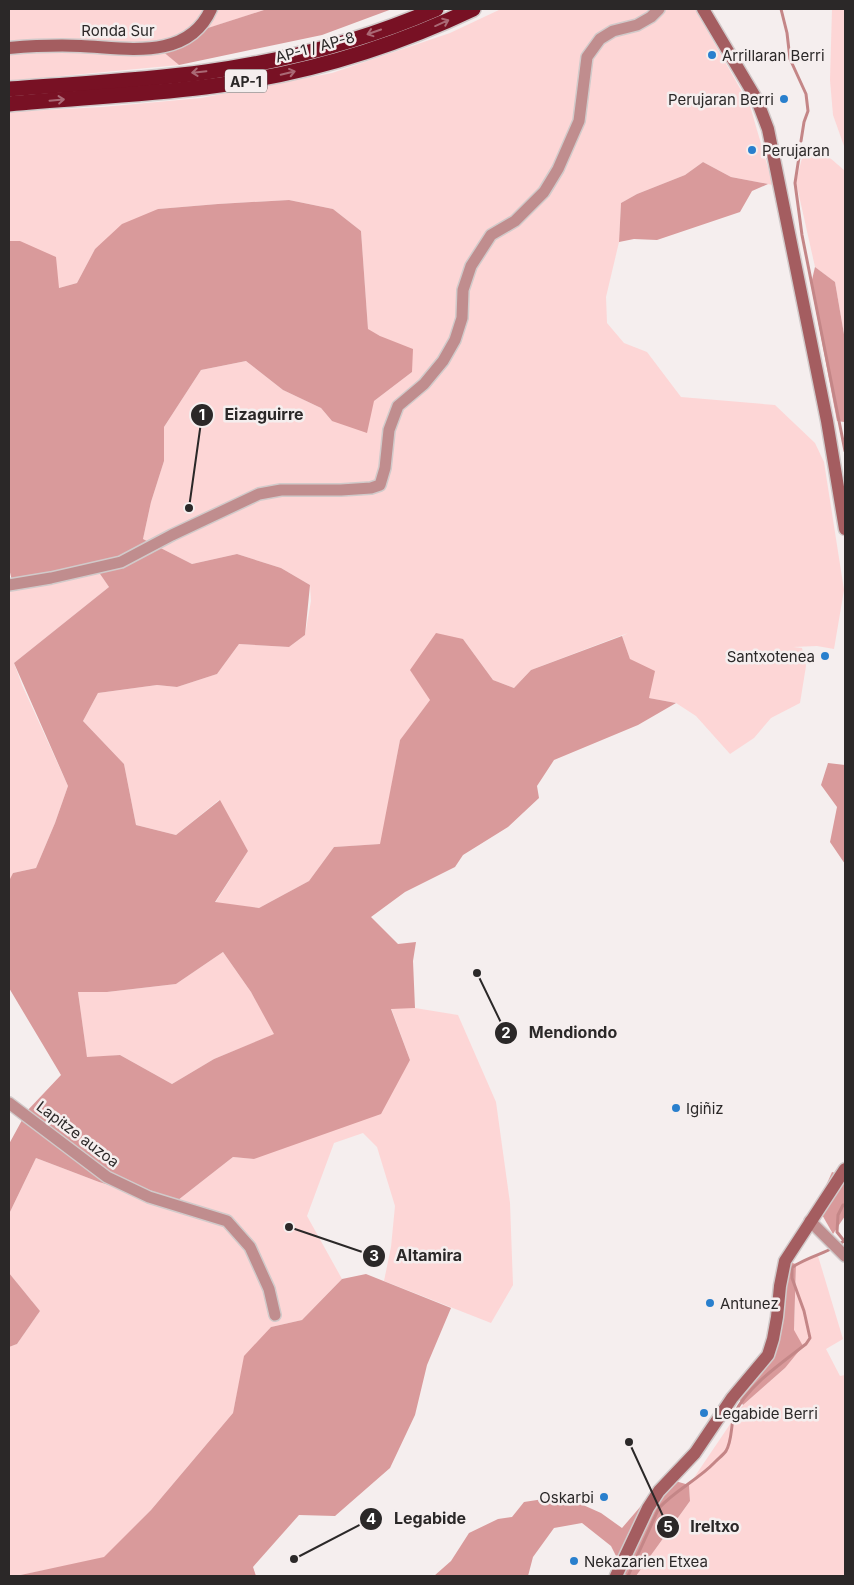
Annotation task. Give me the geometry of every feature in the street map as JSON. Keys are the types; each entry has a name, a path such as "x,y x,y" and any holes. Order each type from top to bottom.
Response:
{"highway":[{"name":"AP-1 / AP-8","path":"9,89 204,72 271,61 369,34 436,9"},
{"name":"AP-1 / AP-8","path":"9,104 161,92 274,76 374,48 473,9"}],"street":[{"name":"Ronda Sur","path":"9,48 57,46 145,49 163,47 189,36 203,23 211,9"},
{"path":"9,585 51,578 121,562 172,535 260,494 281,490 356,489 380,485 385,468 388,430 398,406 424,384 455,340 462,318 463,290 471,266 491,235 515,221 544,192 558,168 579,121 587,56 600,39 613,32 637,25 651,18 659,9"},
{"path":"703,9 757,100 768,130 824,403 845,529"},
{"name":"Lapitze auzoa","path":"9,1103 106,1177 149,1197 227,1222 250,1247 269,1289 275,1315"},
{"path":"616,1576 648,1508 659,1491 695,1452 732,1398 768,1355 777,1317 784,1262 845,1169"},
{"path":"810,1221 845,1256"}],"shaded area":[{"path":"9,9 267,9 156,45 179,65 9,81"},
{"path":"267,9 392,9 322,35 179,65 155,45"},
{"path":"501,9 695,9 750,106 773,185 731,177 703,162 685,175 637,194 621,203 619,242 606,297 607,323 624,343 647,352 681,397 775,405 815,443 824,462 844,590 834,649 817,646 793,647 802,648 806,666 800,703 771,718 754,738 730,754 696,716 676,703 649,698 630,659 622,636 628,633 531,670 514,688 493,680 463,639 430,700 400,740 381,844 334,847 309,881 259,908 215,903 248,851 219,800 176,835 136,825 124,764 83,721 98,693 157,685 177,687 217,674 239,644 289,647 305,635 311,601 310,585 281,568 237,554 192,564 143,539 151,502 164,461 164,427 201,370 246,361 283,390 321,408 332,421 374,401 412,372 380,336 368,330 361,231 333,209 289,200 158,209 95,249 77,283 59,288 20,241 9,241 9,112 102,107 201,98 332,73 450,33"},
{"path":"832,9 845,9 845,146 833,115 830,80"},
{"path":"804,150 822,153 845,171 845,340 835,282 815,267 796,182"},
{"path":"703,162 731,177 768,184 752,191 740,212 657,240 634,239 619,242 621,203 637,194 685,175"},
{"path":"289,200 333,209 361,231 368,329 380,336 413,349 412,372 374,401 367,433 332,421 321,408 283,390 246,361 201,370 164,427 164,461 151,502 143,539 192,564 237,554 281,568 310,585 305,635 289,647 239,644 217,674 177,687 157,685 98,693 83,721 124,764 136,825 176,835 220,800 248,851 215,902 259,908 309,881 334,847 380,844 400,740 430,700 410,670 436,633 463,639 493,680 514,688 531,670 622,636 630,659 655,671 649,698 676,703 638,725 554,760 537,786 539,798 508,827 463,855 455,867 405,892 371,917 398,944 416,942 413,961 415,1008 391,1009 410,1060 381,1114 254,1159 233,1157 173,1204 99,1182 36,1158 9,1214 9,1144 27,1111 61,1075 9,988 9,881 13,873 36,868 68,786 14,663 109,587 98,571 12,581 9,568 9,241 20,241 56,257 59,288 77,283 95,249 122,224 158,209","holes":["223,952 251,992 274,1034 214,1059 172,1084 120,1055 87,1057 78,992 107,992 176,984"]},
{"path":"815,267 835,282 845,340 844,422 837,421 811,284"},
{"path":"98,571 109,587 14,663 22,685 68,786 36,868 13,873 9,886 9,588"},
{"path":"828,763 845,765 845,864 830,842 837,807 821,785"},
{"path":"223,952 251,992 275,1034 214,1059 172,1084 120,1055 87,1058 78,992 107,992 176,984"},
{"path":"391,1008 415,1008 458,1015 496,1102 510,1203 513,1285 491,1323 384,1281 391,1247 395,1206 377,1147 363,1133 334,1143 307,1216 342,1279 302,1320 271,1327 245,1356 233,1413 151,1510 104,1558 9,1576 9,1347 17,1344 40,1311 9,1273 9,1214 36,1158 99,1182 173,1204 233,1157 254,1159 410,1060"},
{"path":"832,1172 845,1176 845,1216 833,1234 817,1206"},
{"path":"818,1256 843,1339 826,1349 840,1376 845,1375 845,1576 636,1576 690,1501 689,1485 743,1405 785,1368 794,1330 796,1264"},
{"path":"785,1261 796,1264 794,1330 803,1346 785,1368 743,1405 734,1391 773,1339"},
{"path":"9,1273 40,1311 17,1344 9,1347"},
{"path":"366,1274 451,1308 427,1365 415,1415 390,1468 335,1516 299,1515 253,1567 256,1576 16,1576 104,1557 151,1510 233,1413 244,1356 271,1327 302,1320 342,1279"},
{"path":"665,1478 689,1485 690,1501 636,1576 626,1576 611,1546 582,1523 554,1528 533,1557 528,1576 434,1576 451,1561 469,1533 498,1519 512,1517 524,1502 563,1496 601,1513 622,1528"}],"waterway":[{"path":"781,9 787,33 790,59 806,94 808,111 801,141"},
{"path":"799,157 795,183 802,235 845,451"},
{"path":"845,1205 843,1205 838,1215 837,1232 845,1242"},
{"path":"838,1245 844,1241"},
{"path":"628,1576 659,1508 725,1452 730,1442 733,1418 748,1393 806,1344 810,1338 804,1311 792,1278 792,1268 833,1248"}],"place":[{"name":"Arrillaran Berri","path":"712,55"},
{"name":"Perujaran Berri","path":"784,99"},
{"name":"Perujaran","path":"752,150"},
{"name":"Eizaguirre","path":"189,508"},
{"name":"Santxotenea","path":"825,656"},
{"name":"Mendiondo","path":"477,973"},
{"name":"Igiñiz","path":"676,1108"},
{"name":"Altamira","path":"289,1227"},
{"name":"Antunez","path":"710,1303"},
{"name":"Legabide Berri","path":"704,1413"},
{"name":"Ireltxo","path":"629,1442"},
{"name":"Oskarbi","path":"604,1497"},
{"name":"Legabide","path":"294,1559"},
{"name":"Nekazarien Etxea","path":"574,1561"}]}
